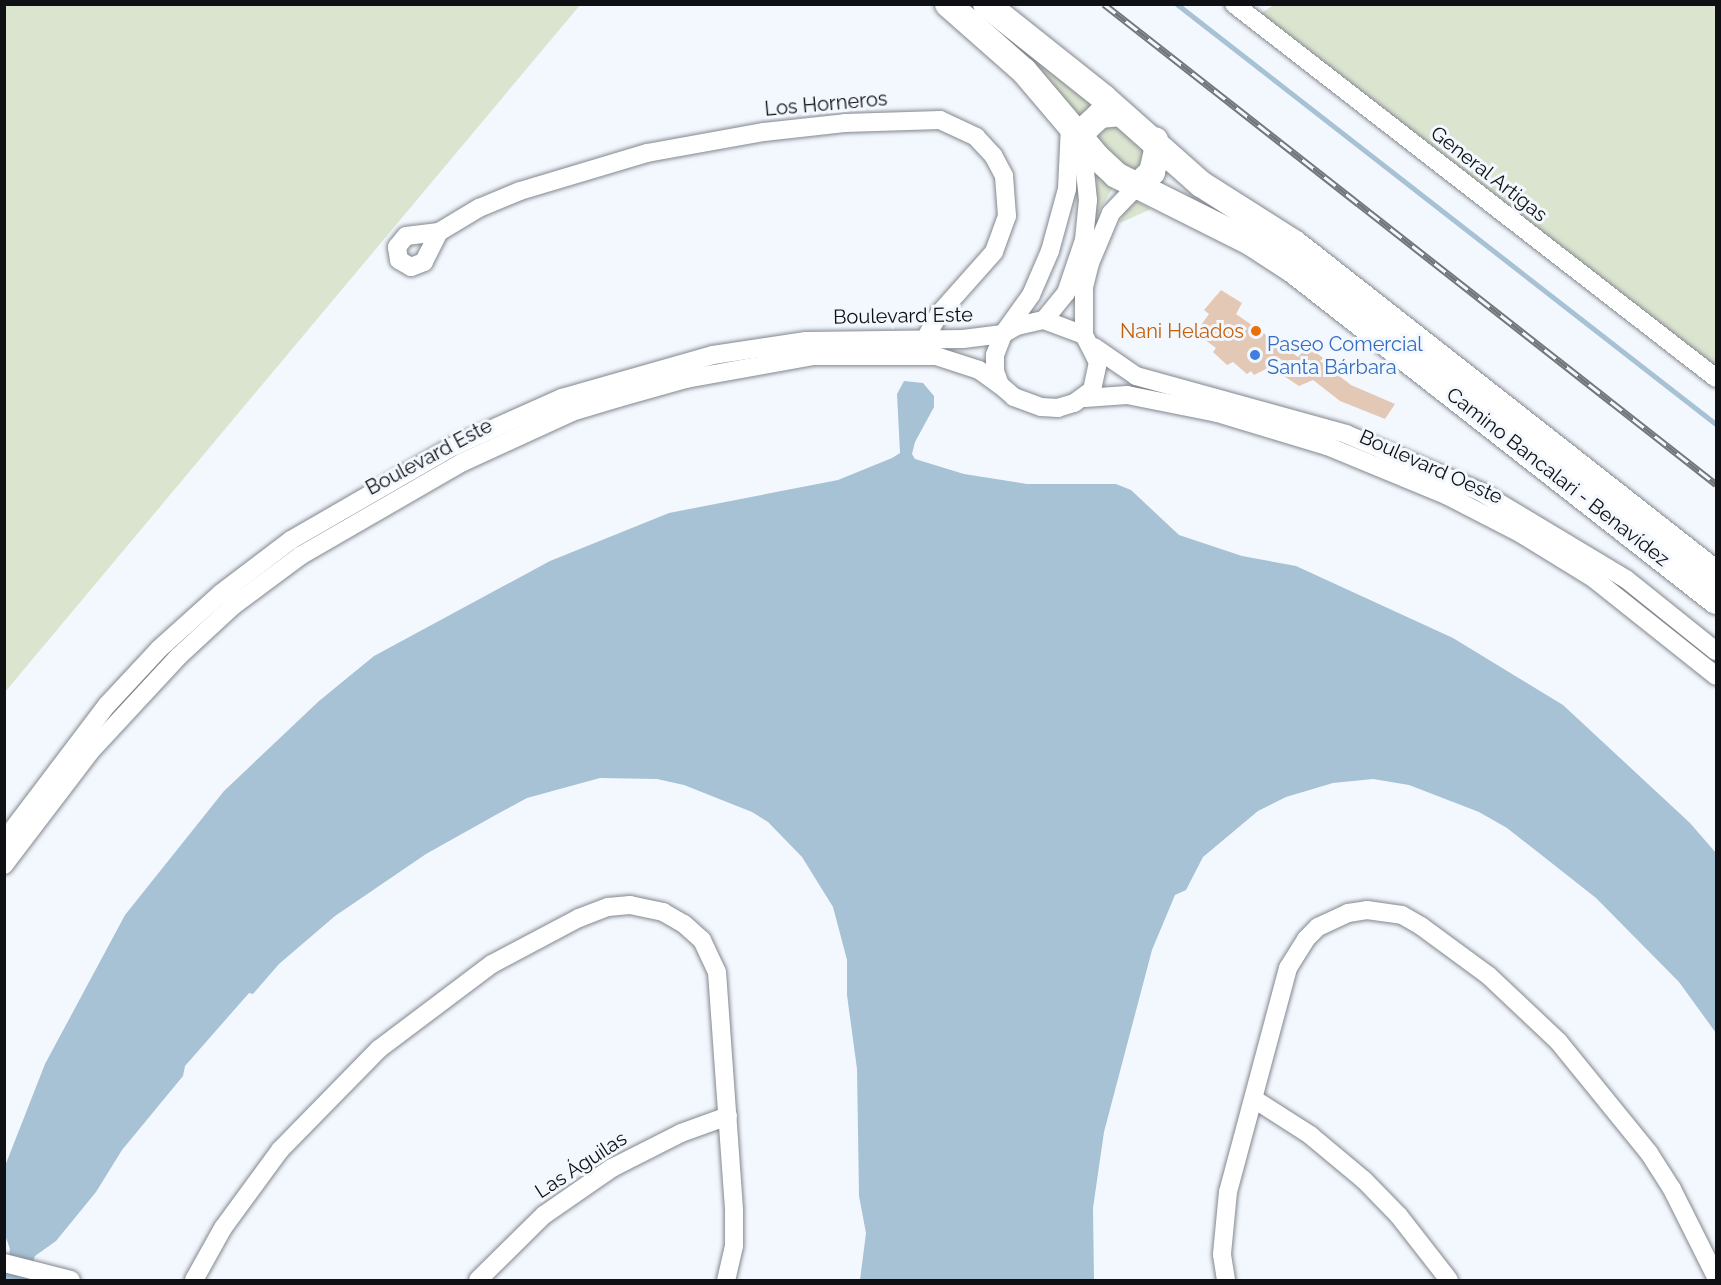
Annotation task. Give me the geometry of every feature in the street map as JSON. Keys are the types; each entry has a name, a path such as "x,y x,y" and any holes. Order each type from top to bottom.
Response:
{"main road":[{"name":"Camino Bancalari - Benavídez","path":"948,4 1024,71 1076,133 1116,175 1250,242 1293,270 1716,601"},
{"name":"Camino Bancalari - Benavídez","path":"986,4 1155,140 1201,184 1294,243 1716,574"},
{"path":"1076,133 1085,129 1100,115 1120,113"},
{"path":"1136,187 1152,172 1155,140"}],"street":[{"name":"General Artigas","path":"1237,5 1716,378"},
{"name":"Los Horneros","path":"439,232 479,208 520,191 647,153 764,132 845,123 940,120 976,137 993,155 1004,176 1007,216 994,252 939,314 921,346"},
{"path":"1044,321 1066,292 1084,240 1088,190 1076,133"},
{"path":"1076,133 1057,230 1031,295 1003,334 995,356 1000,385 1014,397 1041,407 1058,408 1085,398 1098,373 1089,342 1084,286 1090,263 1111,213 1136,187"},
{"path":"1003,334 1017,326 1044,321 1089,342"},
{"name":"Boulevard Este","path":"4,841 84,746 179,656 254,579 309,550 459,454 683,371 921,346 1003,334"},
{"name":"Boulevard Oeste","path":"1089,342 1136,376 1299,419 1446,495 1626,579 1716,651"},
{"name":"Boulevard Este","path":"921,346 959,362 1000,385"},
{"path":"1127,395 1136,376"},
{"name":"Boulevard Oeste","path":"1085,398 1127,395 1217,413 1370,454"},
{"name":"Boulevard Oeste","path":"1573,555 1716,676"},
{"name":"Boulevard Este","path":"4,864 84,746"},
{"path":"194,1281 222,1228 273,1159 313,1112 379,1049 492,964 608,907 630,905 663,912 702,940 711,954 721,997 734,1246 726,1281"},
{"path":"1226,1281 1223,1224 1288,968 1306,939 1331,920 1348,913 1377,910 1402,915 1489,976 1558,1041 1595,1082 1672,1189 1716,1277"},
{"path":"1254,1099 1310,1135 1364,1180 1399,1216 1449,1281"},
{"name":"Las Águilas","path":"478,1281 544,1215 594,1180 654,1145 728,1116"},
{"path":"4,1263 71,1281"}],"green space":[{"path":"1275,4 1716,5 1716,375 1246,24"},
{"path":"4,5 580,5 5,692"},
{"path":"966,5 971,5 1095,104 1079,118 1046,77"},
{"path":"1116,124 1144,148 1146,157 1138,170 1124,169 1098,139 1102,127"},
{"path":"1097,174 1113,187 1096,217 1094,215"},
{"path":"1136,201 1151,209 1120,223 1124,211"}],"water":[{"path":"904,381 923,383 934,396 934,407 915,442 912,454 915,459 964,474 1027,484 1116,484 1131,490 1179,535 1242,556 1296,566 1453,638 1563,705 1690,823 1716,853 1716,1033 1679,982 1596,898 1507,828 1479,812 1409,785 1373,779 1333,783 1286,797 1258,811 1203,857 1186,890 1175,895 1152,950 1104,1132 1093,1208 1094,1280 860,1280 866,1233 859,1196 857,1069 847,995 847,960 833,907 802,857 768,822 752,812 684,785 657,779 600,778 527,798 426,854 335,916 279,964 253,994 249,993 185,1066 183,1076 122,1150 96,1192 56,1241 35,1256 28,1280 5,1280 10,1249 5,1235 5,1166 45,1064 125,915 224,791 319,701 374,656 550,561 669,513 838,480 892,458 900,453 897,394"}],"building":[{"name":"Paseo Comercial Santa Bárbara","path":"1221,290 1242,303 1236,314 1298,357 1308,346 1323,358 1320,361 1351,385 1395,404 1385,419 1340,401 1313,380 1299,386 1270,367 1254,375 1251,371 1247,374 1233,362 1227,365 1213,352 1216,348 1201,337 1204,333 1199,328 1209,314 1204,310"}],"waterway":[{"path":"1177,4 1716,424"}],"railway":[{"path":"1104,4 1716,484"}],"place":[{"name":"Nani Helados","path":"1256,331"},
{"name":"Paseo Comercial Santa Bárbara","path":"1255,355"}]}
